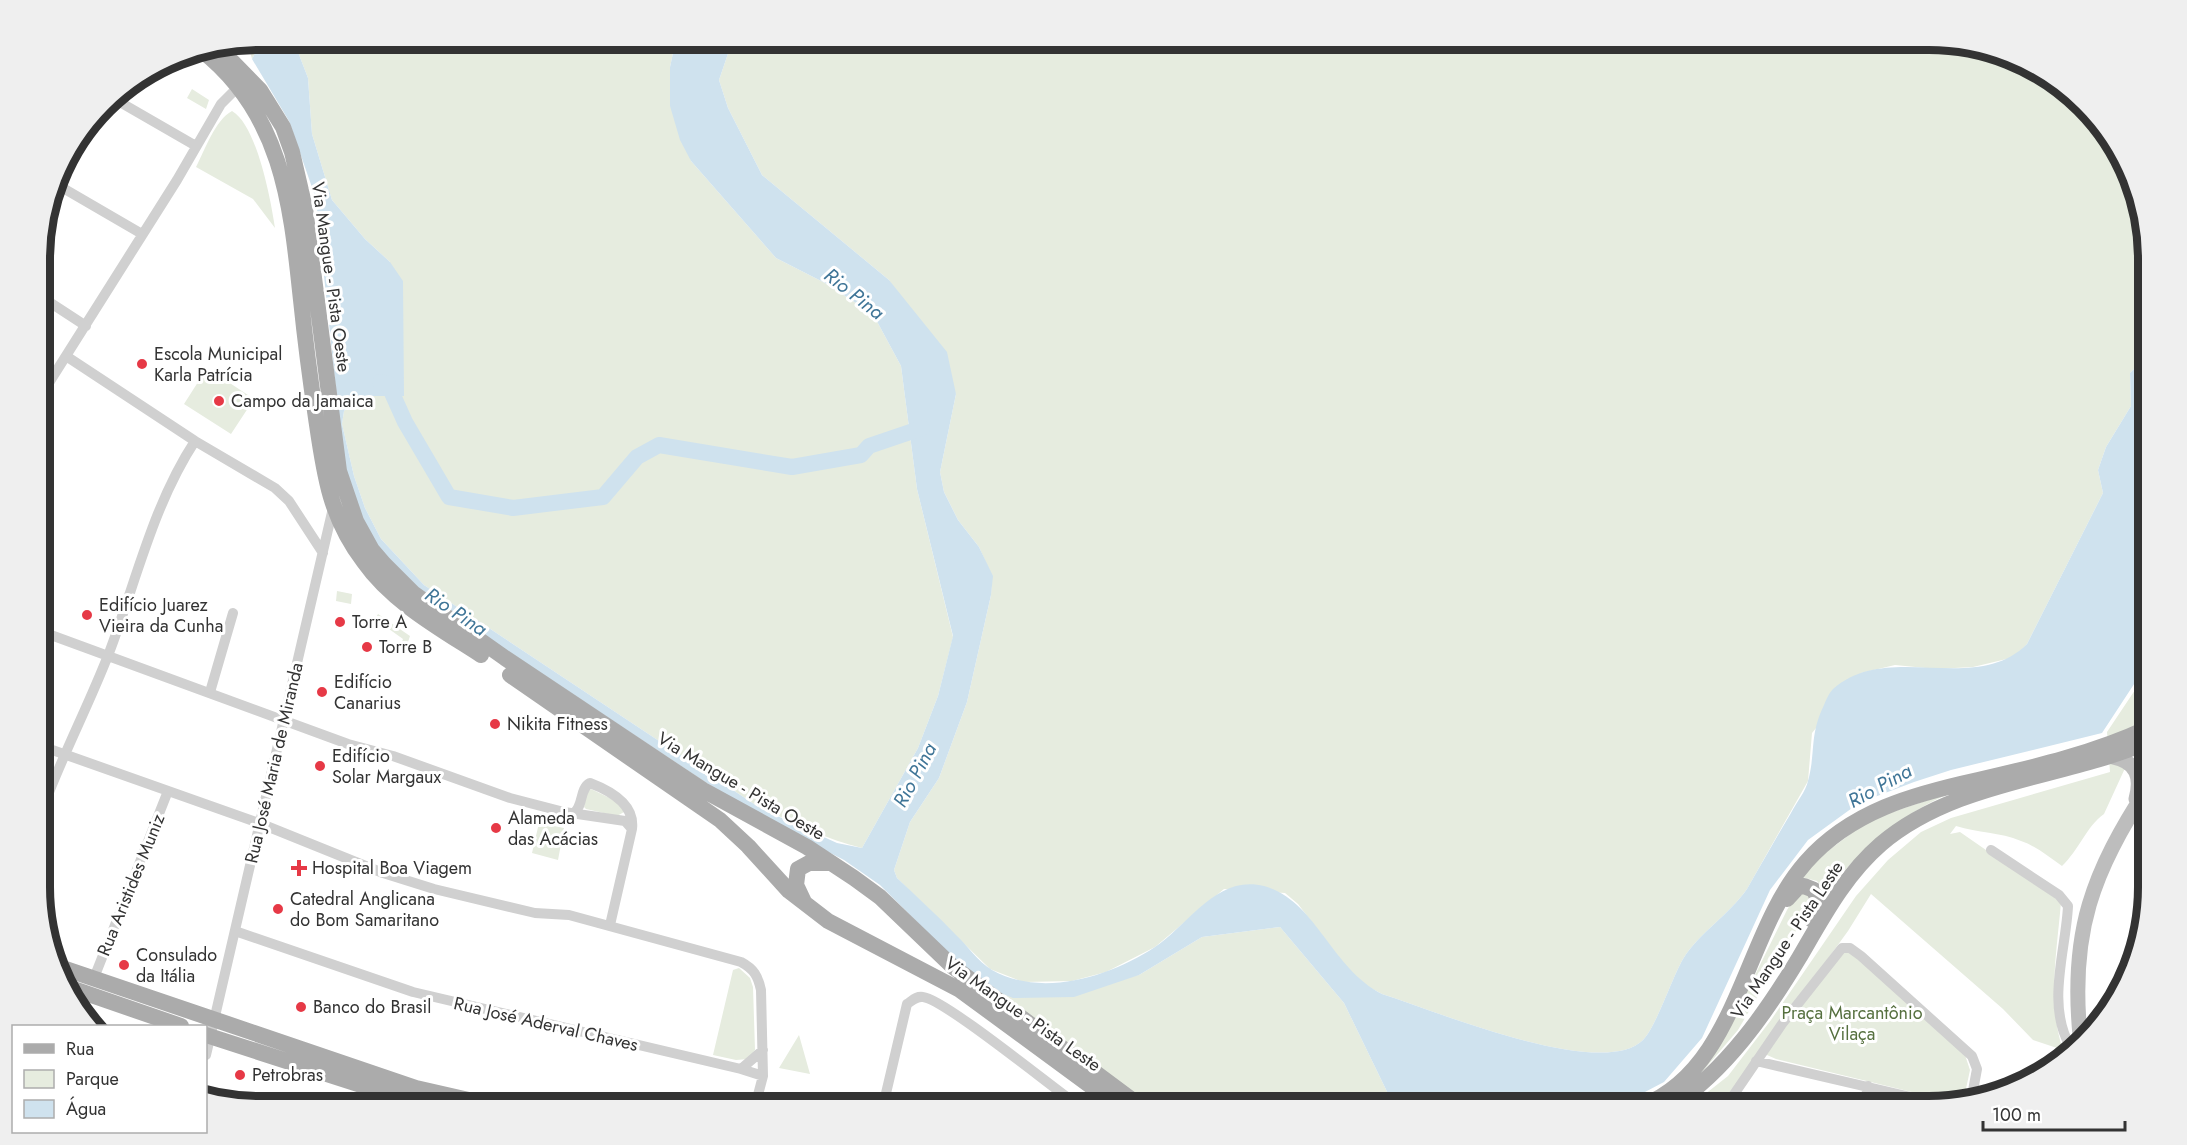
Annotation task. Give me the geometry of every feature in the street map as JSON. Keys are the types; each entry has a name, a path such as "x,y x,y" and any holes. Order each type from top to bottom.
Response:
{"main road":[{"name":"Via Mangue - Pista Oeste","path":"224,53 250,77 271,105 292,152 305,208 339,471 345,495 372,550 413,592 505,658 704,790 807,847 880,897 952,966 1126,1095"},
{"name":"Via Mangue - Pista Leste","path":"207,56 238,87 276,155 289,201 322,463 333,508 364,562 390,590 420,614 720,820 748,846 789,891 804,903 853,936 920,967 960,990 1104,1095"},
{"path":"1660,1095 1692,1071 1729,1013 1782,894 1798,872 1824,844 1850,824 1892,803 1924,792 2102,756 2138,734"},
{"name":"Via Mangue - Pista Leste","path":"1686,1095 1706,1080 1741,1042 1777,992 1829,904 1866,858 1897,832 1922,816 1971,795 2138,745"},
{"path":"804,903 796,885 798,869 809,863 832,864"},
{"path":"1741,1042 1818,907 1820,900 1814,890 1804,886 1793,889 1754,955"},
{"path":"67,969 416,1088 451,1096"},
{"path":"78,990 178,1025"},
{"path":"207,1036 394,1096"}],"street":[{"path":"50,381 86,326 221,104 238,87"},
{"path":"120,102 196,146"},
{"path":"62,188 142,234"},
{"path":"50,303 86,326"},
{"path":"66,356 195,441 266,481 282,493 324,548"},
{"path":"50,789 63,754 108,654 161,508 184,457 195,441"},
{"name":"Rua José Maria de Miranda","path":"207,1036 215,1018 333,508"},
{"path":"210,692 233,613"},
{"path":"50,634 348,744 393,756 510,798 629,825"},
{"path":"50,749 259,823 383,873 434,889 526,911 569,915 610,925 750,967 758,977 761,990 763,1076 758,1096"},
{"path":"2102,756 2130,763 2138,775"},
{"path":"574,813 578,809 584,788 590,783 625,804 632,815 610,925"},
{"path":"2132,813 2138,790"},
{"name":"Rua Aristides Muniz","path":"94,978 168,791"},
{"path":"2080,1030 2078,958 2086,916 2101,867 2138,803"},
{"path":"1991,850 2060,895 2068,906 2059,978 2063,1026 2068,1042"},
{"name":"Rua José Aderval Chaves","path":"235,931 413,992 763,1076"},
{"path":"1733,1095 1756,1060 1842,948 1850,948 1862,956 1972,1056 1977,1069 1973,1090"},
{"path":"885,1096 907,1004 915,997 925,997 937,1002 1064,1096"},
{"path":"741,1069 763,1050"},
{"path":"1756,1060 1905,1095"},
{"path":"1866,1095 1868,1086"}],"green space":[{"path":"250,50 257,50 252,59"},
{"path":"297,50 674,50 670,67 691,161 776,258 825,283 873,314 901,366 917,489 953,637 938,696 918,748 862,848 823,836 760,808 424,585 381,539 365,508 354,476 342,424 344,411 361,396 390,262 365,239 332,200 312,134 308,78"},
{"path":"729,50 1928,50 1956,51 1982,57 2021,71 2066,101 2094,131 2122,179 2136,231 2138,259 2138,365 2130,373 2131,406 2106,447 2098,470 2103,493 2027,644 2015,657 1973,667 1936,669 1895,665 1861,673 1812,733 1808,781 1747,889 1683,959 1653,1025 1643,1040 1622,1050 1592,1052 1556,1048 1476,1026 1382,994 1367,986 1350,972 1298,904 1285,893 1224,889 1155,947 1106,972 1072,981 1023,982 990,969 897,878 894,870 910,822 939,778 967,702 991,595 992,576 979,547 958,520 944,492 940,472 956,394 889,280 762,175 728,108 719,80"},
{"path":"192,89 209,100 206,109 187,98"},
{"path":"232,111 249,131 256,147 275,228 253,199 196,167 220,121"},
{"name":"Campo da Jamaica","path":"207,368 254,399 231,434 184,404"},
{"path":"337,591 352,594 351,604 336,601"},
{"path":"378,614 410,636 404,654 398,652 403,639 375,619"},
{"path":"2138,686 2138,740 2104,814 2092,825 2062,866 2027,843 2013,838 1956,826 1950,834 1960,832 2061,902 2054,995 2055,1014 2062,1047 2060,1049 2033,1040 2003,1009 1871,894 1848,931 1729,1095 1704,1095 1728,1076 1771,1020 1856,896 1888,860 1921,832 1951,818 2110,772 2107,732"},
{"path":"591,789 622,804 624,812 617,816 586,809 584,807 587,792"},
{"path":"1955,791 1917,810 1883,834 1853,861 1826,894 1817,881 1801,877 1812,863 1869,820"},
{"path":"539,823 564,828 558,860 532,853"},
{"path":"1807,893 1811,905 1738,1030 1697,1078 1727,1032 1787,910 1796,895"},
{"path":"1280,927 1344,1003 1389,1095 1136,1095 993,990 1139,975 1202,937"},
{"name":"Praça Marcantônio Vilaça","path":"1850,951 1965,1055 1970,1070 1965,1092 1924,1095 1767,1055 1766,1047 1839,954"},
{"path":"739,968 750,978 753,987 755,1050 748,1059 736,1060 713,1055 733,970"},
{"path":"799,1035 810,1074 779,1068"}],"water":[{"name":"Rio Pina","path":"257,50 297,50 308,78 312,134 332,200 365,239 390,262 403,281 404,396 361,396 344,411 342,424 354,476 365,508 381,539 424,585 760,808 837,843 862,848 918,748 938,696 953,636 917,489 901,366 873,314 825,283 776,258 691,161 680,140 670,106 670,67 674,50 729,50 719,80 728,108 762,175 889,280 947,352 956,394 940,472 944,492 958,520 979,547 993,576 991,595 967,702 939,778 910,822 894,870 897,878 942,920 982,963 1011,978 1053,983 1097,975 1137,958 1155,947 1218,894 1232,887 1247,884 1264,886 1282,894 1297,905 1349,968 1382,994 1476,1026 1556,1048 1592,1052 1622,1050 1643,1040 1653,1025 1683,959 1747,889 1803,793 1810,771 1816,726 1833,689 1855,675 1879,669 1982,666 2006,659 2027,644 2103,493 2098,470 2106,447 2131,406 2130,373 2138,365 2138,678 2102,733 1951,770 1914,782 1859,803 1808,840 1770,890 1702,1038 1664,1082 1639,1095 1389,1095 1344,1003 1280,927 1202,937 1139,975 1074,997 1013,998 993,990 954,959 880,885 844,860 752,813 417,591 373,541 345,477 316,199 289,121 252,59"}],"waterway":[{"path":"380,382 388,384 405,422 449,497 513,508 603,497 637,457 659,445 792,467 861,455 869,446 922,428"}],"place":[{"name":"Escola Municipal Karla Patrícia","path":"142,364"},
{"name":"Campo da Jamaica","path":"219,401"},
{"name":"Edifício Juarez Vieira da Cunha","path":"87,615"},
{"name":"Torre A","path":"340,622"},
{"name":"Torre B","path":"367,647"},
{"name":"Edifício Canarius","path":"322,692"},
{"name":"Nikita Fitness","path":"495,724"},
{"name":"Edifício Solar Margaux","path":"320,766"},
{"name":"Alameda das Acácias","path":"496,828"},
{"name":"Hospital Boa Viagem","path":"299,868"},
{"name":"Catedral Anglicana do Bom Samaritano","path":"278,909"},
{"name":"Consulado da Itália","path":"124,965"},
{"name":"Banco do Brasil","path":"301,1007"},
{"name":"Petrobras","path":"240,1075"}]}
